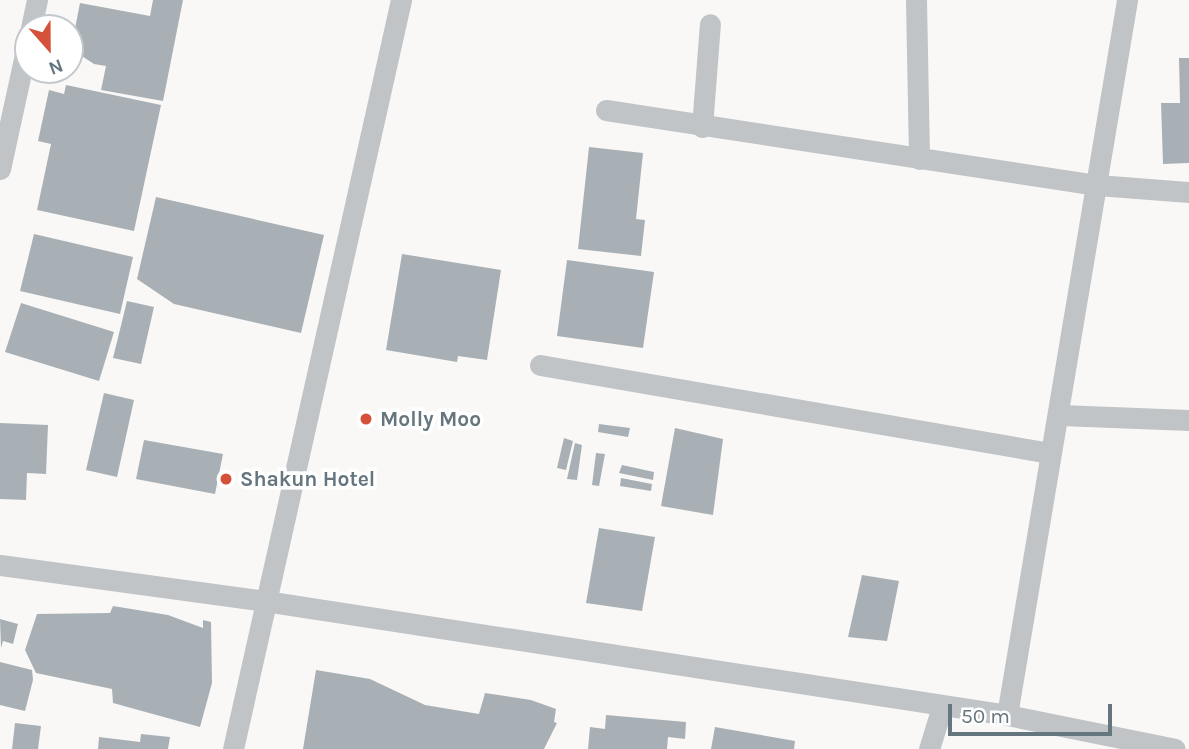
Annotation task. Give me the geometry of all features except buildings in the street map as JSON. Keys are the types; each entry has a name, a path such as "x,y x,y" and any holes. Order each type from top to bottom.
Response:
{"street":[{"path":"233,749 401,0"},
{"path":"916,0 919,159"},
{"path":"1007,715 1050,453 1060,415 1127,0"},
{"path":"702,127 710,23"},
{"path":"0,169 19,84"},
{"path":"606,110 702,127 1097,185 1189,192"},
{"path":"540,365 1050,453"},
{"path":"1060,415 1189,420"},
{"path":"0,565 265,601 1007,715 1175,749"},
{"path":"929,749 942,707"}],"place":[{"name":"Molly Moo","path":"366,419"},
{"name":"Shakun Hotel","path":"226,479"}]}
